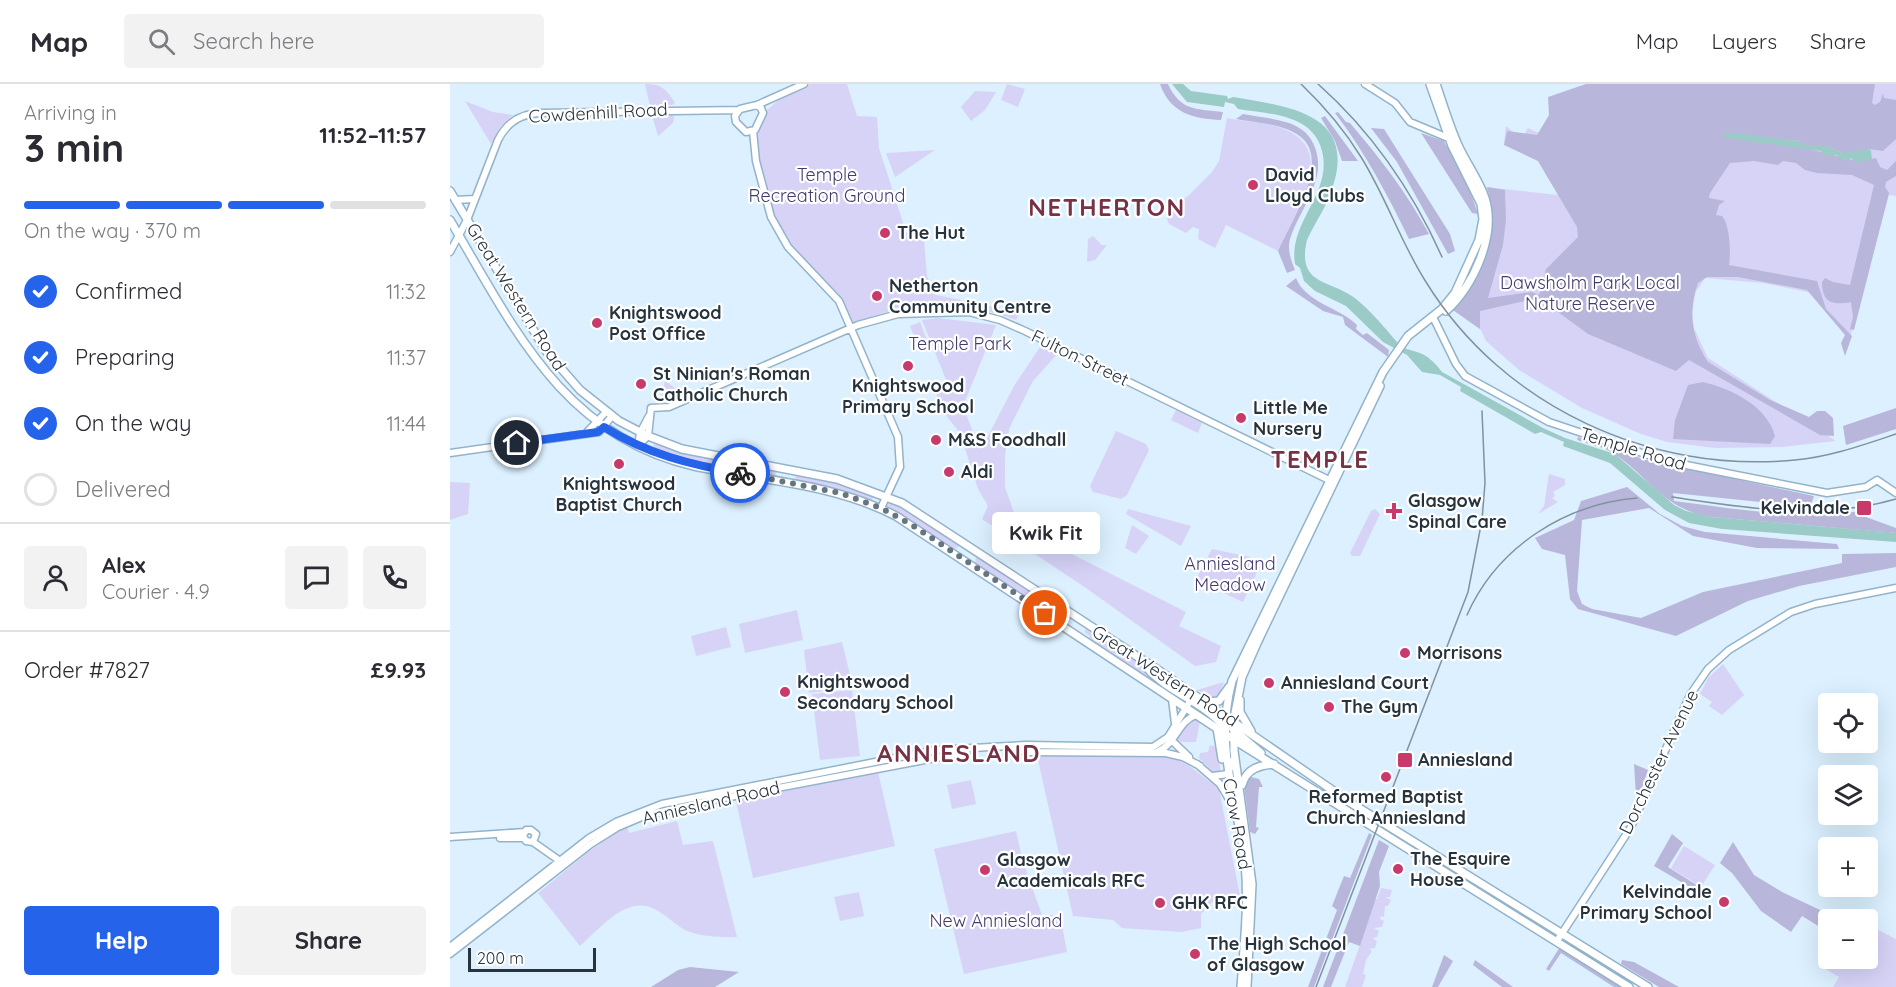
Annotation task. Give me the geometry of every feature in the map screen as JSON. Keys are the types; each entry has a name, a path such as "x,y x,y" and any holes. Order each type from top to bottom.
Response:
{"main road":[{"path":"1203,701 1210,703 1219,701 1232,681 1396,356 1417,332 1449,308 1466,286 1487,233 1488,211 1485,196 1452,140 1430,84"},
{"path":"1436,84 1452,140"},
{"name":"Great Western Road","path":"450,191 546,351 569,379 609,414 644,434 693,452 837,478 887,496 924,516 1144,663 1156,677 1203,701 1225,717"},
{"name":"Great Western Road","path":"450,220 539,364 565,395 604,427 638,446 688,464 826,489 881,508 918,528 1196,715 1222,729 1233,740 1628,986"},
{"path":"1255,736 1240,709 1242,677 1332,482"},
{"name":"Crow Road","path":"1242,677 1233,726 1233,740 1252,884 1246,987"},
{"name":"Crow Road","path":"1232,681 1222,729 1227,777 1244,860 1247,888 1241,987"},
{"path":"1192,697 1222,729"},
{"path":"1225,717 1274,764"},
{"name":"Great Western Road","path":"1233,726 1255,736 1275,753 1351,803 1648,987"},
{"path":"1241,792 1245,776 1253,768 1274,764"},
{"path":"1628,986 1632,977"}],"street":[{"name":"Cowdenhill Road","path":"450,252 467,220 500,135 513,121 524,115 668,110 723,112 768,102 804,84"},
{"path":"1365,84 1395,103 1417,127 1452,140"},
{"path":"749,132 768,102"},
{"path":"757,105 762,111"},
{"path":"736,122 739,110"},
{"path":"723,112 749,132 767,207 778,232 788,248 835,295 852,328 900,445 900,467 881,508"},
{"path":"455,200 462,202 475,199"},
{"name":"Fulton Street","path":"644,434 650,411 669,407 852,328 877,319 915,312 969,312 1000,320 1332,482"},
{"name":"Temple Road","path":"1434,318 1456,364 1466,376 1558,426 1666,461 1817,492 1835,493 1861,488 1877,480 1896,493"},
{"path":"587,432 609,414"},
{"path":"450,453 598,432 604,427 609,414"},
{"path":"638,446 644,434"},
{"name":"Dorchester Avenue","path":"1557,941 1631,827 1690,695 1708,669 1730,650 1791,612 1815,604 1896,588"},
{"path":"1170,739 1175,724 1192,697"},
{"path":"1172,699 1175,724"},
{"path":"1157,752 1186,720 1196,715"},
{"path":"1170,739 1213,776 1223,787 1233,806"},
{"name":"Anniesland Road","path":"450,947 616,822 662,804 936,750 1026,746 1153,747 1170,739"},
{"name":"Anniesland Road","path":"1011,748 1027,752 1157,752 1177,755 1200,766"},
{"path":"1213,776 1227,777 1233,765 1234,751"},
{"path":"450,839 524,835 528,830 534,832 536,838 533,842"},
{"path":"524,835 528,842 533,842 561,863"},
{"name":"Anniesland Road","path":"450,954 561,863"}],"green space":[{"path":"645,84 663,88 675,103 650,106"},
{"name":"Temple Recreation Ground","path":"811,84 847,84 857,116 877,117 879,148 906,232 924,239 927,276 936,295 1020,312 1016,320 972,308 923,306 893,310 853,324 838,294 789,245 769,210 754,135 767,110 782,97"},
{"path":"1007,84 1025,89 1018,107 1001,100"},
{"path":"1160,84 1168,84 1178,99 1190,107 1223,112 1221,120 1192,116 1176,108 1164,94"},
{"path":"1586,84 1875,84 1872,103 1875,105 1880,102 1883,93 1884,98 1896,100 1896,139 1883,151 1869,149 1856,153 1842,153 1824,145 1803,145 1799,141 1724,133 1733,139 1793,145 1857,161 1876,158 1880,167 1887,170 1896,161 1896,176 1886,182 1885,187 1889,193 1854,330 1850,329 1853,317 1851,302 1834,303 1827,299 1822,282 1825,278 1850,285 1874,185 1852,175 1805,170 1796,163 1783,161 1778,165 1754,161 1730,163 1709,198 1725,201 1719,205 1716,215 1722,216 1727,226 1730,246 1729,265 1817,281 1826,309 1852,336 1845,356 1841,343 1845,335 1807,290 1738,277 1707,277 1698,283 1692,314 1695,333 1702,353 1708,362 1770,400 1809,417 1817,411 1825,411 1833,418 1834,436 1820,435 1689,360 1676,371 1588,334 1539,298 1480,311 1480,329 1453,310 1473,282 1486,252 1491,220 1491,204 1487,187 1505,190 1506,220 1503,245 1488,298 1532,292 1539,295 1546,269 1578,237 1577,227 1538,161 1504,145 1507,131 1537,135 1549,115 1548,97"},
{"name":"Dawsholm Park Local Nature Reserve","path":"1610,84 1896,84 1896,196 1889,195 1850,338 1819,302 1817,294 1763,283 1705,278 1695,293 1692,314 1694,328 1708,358 1836,441 1781,447 1715,448 1667,442 1641,434 1582,408 1519,370 1486,341 1481,330 1453,310 1473,282 1486,252 1491,220 1486,187 1558,195 1538,161 1504,144 1506,126 1522,139 1528,128 1541,134"},
{"path":"975,91 996,92 985,110 971,121 961,107"},
{"path":"465,101 493,112 513,115 500,127 491,144"},
{"path":"1338,112 1372,149 1412,204 1429,234 1409,239 1375,174 1335,113"},
{"path":"671,114 674,117 673,123 658,136 652,115"},
{"path":"1243,114 1297,126 1311,139 1317,156 1316,180 1289,243 1295,270 1287,273 1278,251 1305,194 1312,163 1310,150 1303,139 1289,130 1236,119"},
{"path":"1325,116 1358,161 1342,161 1335,141 1321,118"},
{"name":"David Lloyd Clubs","path":"1227,118 1286,130 1302,140 1309,154 1311,169 1308,186 1278,251 1226,225 1215,248 1198,239 1199,229 1193,227 1186,233 1169,224 1167,219 1170,208 1188,196 1212,172 1219,161"},
{"path":"1371,128 1384,129 1450,234 1455,251 1448,254 1397,162"},
{"path":"1421,133 1444,141 1470,191 1478,214 1472,213"},
{"path":"935,150 895,177 886,153"},
{"path":"1093,236 1102,245 1107,245 1095,260 1087,262 1088,239"},
{"path":"1296,278 1307,293 1350,319 1363,335 1367,333 1389,350 1388,357 1345,325 1343,317 1323,311 1286,286"},
{"name":"Temple Park","path":"938,318 996,325 963,406 973,432 987,438 1014,386 1042,344 1058,353 1033,381 1009,429 1005,456 1005,487 1014,513 1046,541 1186,612 1179,626 1221,646 1216,662 1195,666 1086,588 982,519 988,506 978,489 960,433 941,409 935,390 949,387 922,320"},
{"path":"920,322 929,345 919,349 910,326"},
{"path":"665,381 685,395 666,402 661,399"},
{"path":"1703,382 1736,394 1756,408 1771,425 1775,436 1770,444 1673,439 1675,420 1688,385"},
{"path":"1896,408 1896,429 1846,445 1843,426"},
{"path":"1176,410 1202,423 1198,433 1171,420"},
{"path":"1116,431 1146,444 1149,450 1127,495 1121,499 1093,492 1090,486"},
{"path":"1578,437 1646,460 1814,496 1810,507 1673,493 1674,501 1794,514 1867,510 1866,517 1896,528 1896,533 1712,517 1696,513 1670,501 1612,452 1577,440"},
{"path":"653,444 775,470 776,475 752,475 716,468 654,448"},
{"path":"796,473 834,481 874,494 872,500 795,480"},
{"path":"1549,474 1565,479 1565,485 1553,492 1555,496 1552,498 1558,502 1538,514 1544,506"},
{"path":"450,482 470,483 468,514 450,520"},
{"path":"1627,487 1660,514 1682,526 1705,532 1837,544 1839,549 1757,548 1693,536 1649,508 1582,520 1577,591 1582,604 1592,609 1641,618 1703,592 1842,563 1842,554 1896,553 1896,567 1799,586 1748,601 1676,636 1578,609 1570,599 1565,555 1542,549 1535,538 1574,520 1581,501"},
{"path":"890,501 959,544 956,549 887,507"},
{"path":"1128,509 1191,526 1181,546 1126,514"},
{"path":"1375,509 1380,514 1360,556 1352,556 1350,553 1371,511"},
{"path":"1132,525 1149,536 1136,554 1125,548"},
{"name":"Anniesland Meadow","path":"1212,549 1250,557 1258,570 1243,602 1200,582 1197,577"},
{"path":"976,557 1063,613 1064,617 1059,619 975,563"},
{"path":"797,610 803,640 745,653 739,624"},
{"path":"726,627 731,647 696,656 691,636"},
{"path":"1086,629 1137,662 1178,697 1088,639 1090,636 1084,632"},
{"path":"842,642 853,687 809,693 804,650"},
{"path":"1723,664 1744,695 1722,715 1709,706 1712,702 1700,694 1708,678"},
{"path":"1224,682 1219,694 1213,698 1197,690"},
{"path":"852,690 860,756 820,760 812,694"},
{"path":"1197,718 1200,721 1196,742 1176,742 1187,724"},
{"path":"1210,745 1217,747 1221,774 1214,773 1199,758 1200,753 1208,752"},
{"path":"1042,755 1171,757 1187,764 1219,789 1241,901 1213,901 1201,914 1201,928 1182,932 1122,928 1113,920 1073,916 1038,760"},
{"path":"1634,764 1648,770 1639,797 1636,796"},
{"path":"878,772 895,846 753,878 736,801"},
{"path":"1251,777 1259,779 1263,787 1259,787 1256,827 1259,828 1255,834 1250,832 1244,786"},
{"path":"971,780 976,804 952,809 947,785"},
{"path":"677,821 683,845 713,841 737,937 707,936 690,932 654,909 638,906 615,915 580,946 538,893 587,853 627,825 629,833"},
{"name":"New Anniesland","path":"1016,831 1023,862 1042,915 1060,915 1067,952 964,974 934,849"},
{"path":"1369,833 1372,835 1314,987 1308,987 1337,910 1332,906 1344,876 1350,878"},
{"path":"1672,834 1683,843 1668,867 1703,889 1700,893 1654,866"},
{"path":"1379,840 1389,846 1379,872 1380,886 1360,946 1349,942 1331,987 1323,987"},
{"path":"1733,842 1754,875 1782,892 1818,909 1818,926 1802,916 1791,932 1761,911 1732,873 1720,863"},
{"path":"1684,846 1715,865 1701,887 1671,868"},
{"path":"1436,858 1550,928 1548,933 1435,861"},
{"path":"1381,888 1392,890 1390,897 1385,897 1391,900 1388,906 1385,906 1384,917 1381,916 1380,919 1384,921 1382,927 1374,928 1379,931 1377,937 1373,938 1377,942 1375,948 1369,949 1372,951 1366,960 1363,974 1366,975 1362,987 1345,987 1360,945 1372,898 1377,899"},
{"path":"859,892 864,916 840,921 834,897"},
{"path":"1878,930 1896,939 1896,987 1833,987 1839,977 1826,969 1878,969"},
{"path":"1560,947 1623,987 1614,987 1561,953 1549,971 1546,969"},
{"path":"1444,955 1453,961 1438,987 1432,987"},
{"path":"1475,960 1513,987 1502,987 1473,965"},
{"path":"1622,960 1634,962 1679,987 1659,987 1621,964"},
{"path":"690,967 739,972 715,987 651,987 678,970"}],"shaded area":[{"path":"1172,84 1183,84 1191,91 1227,96 1228,99 1233,97 1293,109 1311,117 1325,127 1335,142 1338,161 1331,193 1307,240 1305,255 1307,266 1318,280 1356,299 1399,344 1425,355 1442,372 1543,428 1565,438 1615,454 1674,505 1686,511 1712,517 1896,533 1896,542 1722,529 1689,523 1665,510 1610,463 1563,446 1564,442 1541,432 1535,434 1460,391 1461,387 1440,375 1422,372 1407,355 1383,342 1346,306 1315,291 1304,281 1300,268 1295,264 1298,235 1316,194 1324,166 1322,151 1317,139 1300,123 1288,118 1238,109 1234,104 1225,102 1224,107 1187,102"},
{"path":"1724,132 1799,141 1804,145 1824,145 1842,153 1868,149 1871,150 1872,160 1855,162 1851,158 1844,161 1837,155 1823,155 1821,151 1733,139 1724,136"}],"railway":[{"path":"1301,84 1355,147 1370,172 1417,267 1458,326 1496,365 1539,397 1585,423 1635,443 1687,456 1741,461 1795,460 1846,450 1896,434"},
{"path":"1318,84 1356,122 1389,164 1418,209 1442,257"},
{"path":"1316,987 1468,592 1482,520 1485,483 1482,411"},
{"path":"1672,497 1756,508 1812,511 1840,510 1896,499"},
{"path":"1467,615 1480,591 1496,569 1536,533 1584,509 1637,498"}],"way so far":[{"path":"740,473 826,489 868,502 912,525 1045,613"}],"place":[{"name":"David Lloyd Clubs","path":"1253,185"},
{"name":"The Hut","path":"885,233"},
{"name":"Netherton Community Centre","path":"877,296"},
{"name":"Knightswood Post Office","path":"597,323"},
{"name":"Knightswood Primary School","path":"908,366"},
{"name":"St Ninian's Roman Catholic Church","path":"641,384"},
{"name":"Little Me Nursery","path":"1241,418"},
{"name":"M&S Foodhall","path":"936,440"},
{"name":"Knightswood Baptist Church","path":"619,464"},
{"name":"Aldi","path":"949,472"},
{"name":"Kelvindale","path":"1864,508"},
{"name":"Glasgow Spinal Care","path":"1394,511"},
{"name":"Kwik Fit","path":"1045,613"},
{"name":"Morrisons","path":"1405,653"},
{"name":"Anniesland Court","path":"1269,683"},
{"name":"Knightswood Secondary School","path":"785,692"},
{"name":"The Gym","path":"1329,707"},
{"name":"Anniesland","path":"1405,760"},
{"name":"Reformed Baptist Church Anniesland","path":"1386,777"},
{"name":"The Esquire House","path":"1398,869"},
{"name":"Glasgow Academicals RFC","path":"985,870"},
{"name":"Kelvindale Primary School","path":"1724,902"},
{"name":"GHK RFC","path":"1160,903"},
{"name":"The High School of Glasgow","path":"1195,954"}],"district":[{"name":"NETHERTON","path":"1107,208"},
{"name":"TEMPLE","path":"1320,460"},
{"name":"ANNIESLAND","path":"959,754"}],"route":[{"path":"517,443 598,432 604,427 638,446 672,460 740,473"}]}
